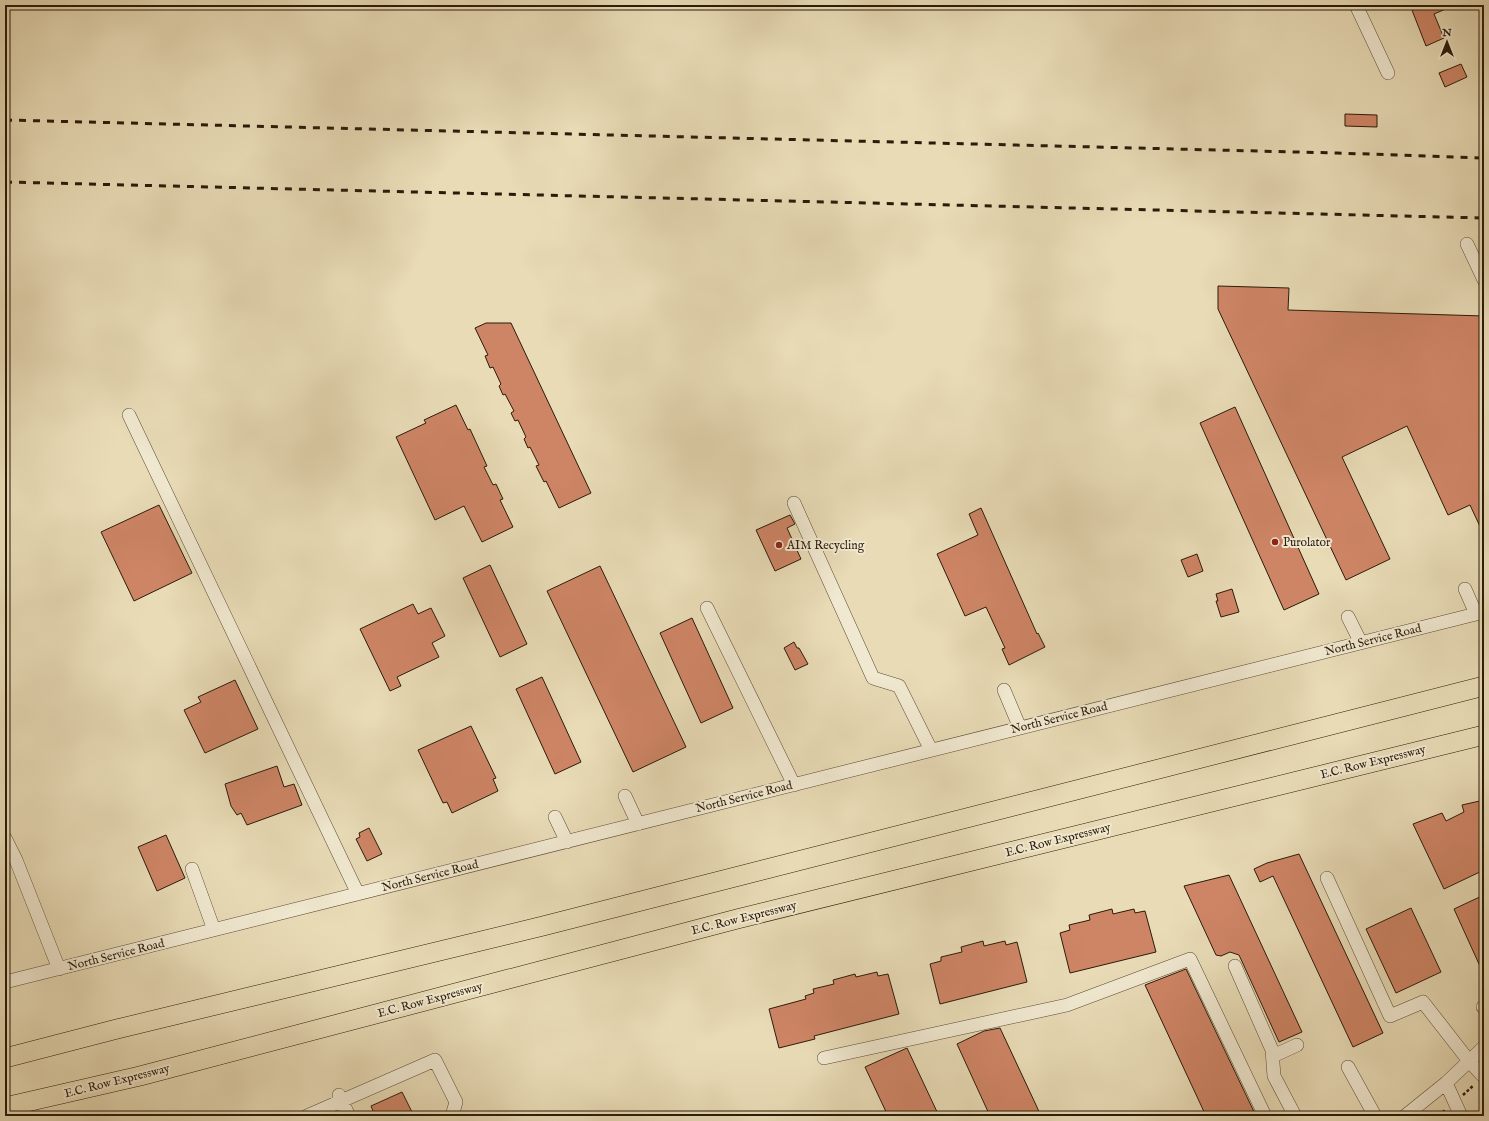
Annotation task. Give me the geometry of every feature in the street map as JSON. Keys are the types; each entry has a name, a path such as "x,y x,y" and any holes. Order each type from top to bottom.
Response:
{"highway":[{"path":"5,1058 117,1029 543,926 1484,686"},
{"name":"E.C. Row Expressway","path":"5,1107 140,1076 737,919 1484,735"},
{"path":"5,1049 117,1029"},
{"path":"22,1116 140,1076"}],"street":[{"path":"1356,5 1388,73"},
{"path":"1467,244 1484,280"},
{"path":"129,416 358,894"},
{"path":"794,503 873,678 899,686 931,750"},
{"path":"1465,589 1480,613"},
{"path":"707,608 794,785"},
{"name":"North Service Road","path":"5,982 1480,613"},
{"path":"1348,617 1361,643"},
{"path":"1004,690 1020,728"},
{"path":"625,796 638,824"},
{"path":"555,817 567,842"},
{"path":"5,838 16,860 58,969"},
{"path":"192,870 214,930"},
{"path":"1327,878 1390,1016 1423,1002 1469,1061 1484,1077"},
{"path":"824,1058 1067,1005 1190,959 1265,1116"},
{"path":"1235,966 1272,1050 1274,1076 1295,1116"},
{"path":"1273,1056 1297,1045"},
{"path":"1405,1116 1446,1083 1484,1047"},
{"path":"307,1116 341,1098 435,1060 456,1102 452,1116"},
{"path":"1348,1067 1375,1116"},
{"path":"1446,1083 1461,1116"},
{"path":"341,1098 349,1116"}],"path":[{"path":"1463,1095 1468,1092 1470,1088"},
{"path":"1439,1116 1448,1107"}],"building":[{"path":"1410,5 1455,5 1434,14 1444,38 1426,46"},
{"path":"1461,64 1467,77 1445,87 1439,73"},
{"path":"1345,114 1377,115 1377,127 1345,126"},
{"path":"1218,286 1289,288 1288,310 1484,316 1484,535 1470,505 1448,515 1407,426 1342,457 1390,559 1346,580 1218,309"},
{"path":"486,323 511,323 591,493 559,508 546,481 544,482 536,466 539,465 530,447 528,448 524,439 526,437 518,420 515,421 511,413 514,411 505,394 503,395 499,386 501,384 493,367 490,368 485,356 488,355 475,328"},
{"path":"456,405 468,430 470,429 487,466 484,467 493,485 496,484 503,499 500,500 513,527 482,542 464,506 435,520 396,437 426,423 424,420"},
{"path":"1235,407 1319,594 1284,610 1200,423"},
{"path":"159,505 192,573 134,601 101,532"},
{"path":"981,508 1037,634 1038,633 1045,647 1009,665 1002,649 1005,648 986,607 965,616 937,554 978,535 969,514"},
{"name":"AIM Recycling","path":"790,515 795,524 787,528 801,559 775,571 756,530"},
{"path":"1197,554 1203,571 1188,577 1181,560"},
{"path":"490,565 527,644 500,657 463,578"},
{"path":"600,566 686,747 633,772 547,591"},
{"path":"1232,589 1239,612 1221,617 1216,601 1218,601 1216,594"},
{"path":"413,604 418,614 431,608 445,636 432,643 439,657 397,677 401,686 390,691 360,629"},
{"path":"692,618 733,708 701,723 660,633"},
{"path":"794,642 808,664 795,670 784,648"},
{"path":"542,677 581,762 555,774 516,689"},
{"path":"235,680 258,729 205,753 184,710 201,702 198,697"},
{"path":"471,726 496,778 493,779 498,791 452,813 447,802 443,803 418,750"},
{"path":"277,766 284,787 294,784 302,805 247,825 241,813 237,815 231,806 225,784"},
{"path":"1484,800 1484,870 1444,889 1413,824 1442,813 1446,821 1464,812 1462,805"},
{"path":"369,828 382,854 367,861 356,839 360,837 359,833"},
{"path":"166,835 185,878 157,891 138,847"},
{"path":"1299,854 1383,1033 1353,1047 1273,876 1260,882 1254,869 1267,863"},
{"path":"1229,875 1302,1032 1279,1042 1239,955 1230,952 1221,956 1216,955 1184,886"},
{"path":"1484,895 1484,975 1454,909"},
{"path":"1411,908 1441,972 1396,993 1366,929"},
{"path":"1112,909 1113,914 1134,909 1135,913 1145,911 1156,952 1070,973 1060,933 1070,930 1069,925 1090,920 1089,915"},
{"path":"983,941 984,946 1005,941 1006,945 1017,942 1027,982 940,1004 930,964 941,961 941,957 962,952 961,947"},
{"path":"1186,969 1256,1116 1206,1116 1145,985"},
{"path":"877,972 878,976 888,974 899,1014 814,1036 815,1039 779,1048 769,1009 806,999 805,996 814,993 813,989 834,984 833,980 855,974 856,977"},
{"path":"1000,1028 1041,1116 990,1116 957,1044 984,1031"},
{"path":"907,1048 939,1116 888,1116 865,1067"},
{"path":"402,1092 414,1116 375,1116 371,1106"}],"railway":[{"path":"5,120 1337,153 1484,158"},
{"path":"5,182 1484,218"}],"place":[{"name":"Purolator","path":"1275,542"},
{"name":"AIM Recycling","path":"779,545"}]}
